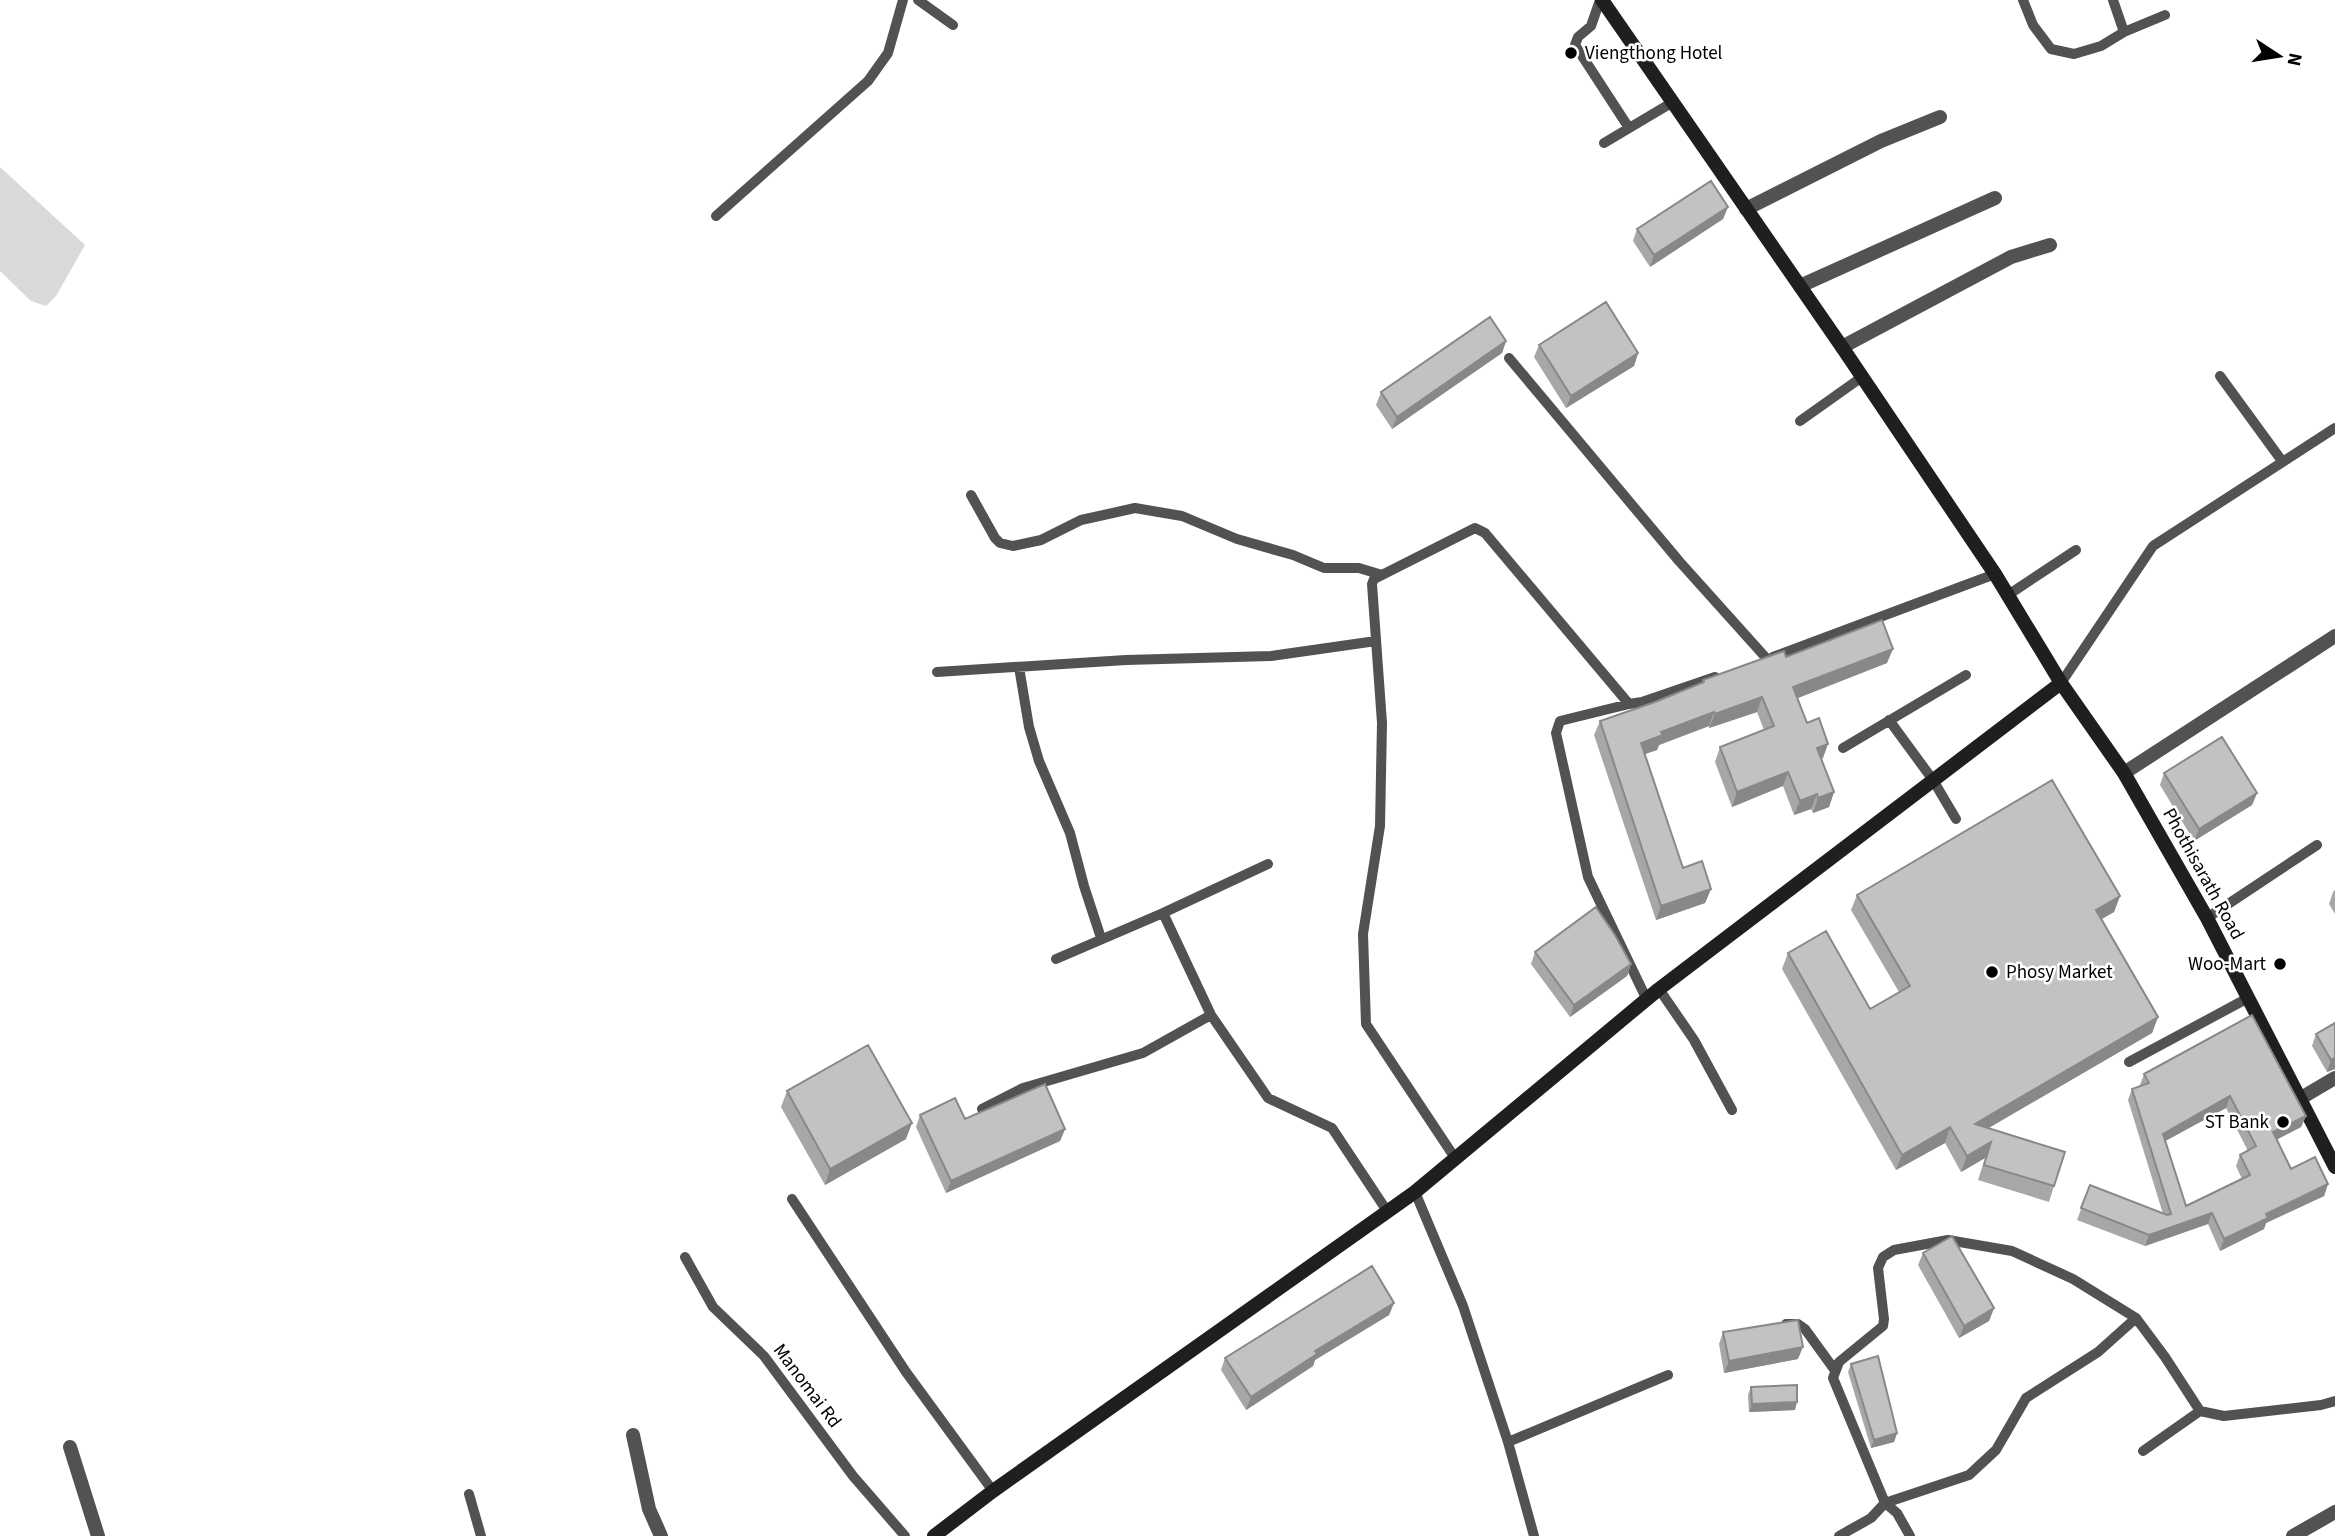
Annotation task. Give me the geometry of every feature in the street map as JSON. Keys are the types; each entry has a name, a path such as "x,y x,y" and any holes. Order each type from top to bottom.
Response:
{"street":[{"name":"Phothisarath Road","path":"1601,0 1842,347 1995,574 2061,683 2124,773 2207,918 2335,1167"},
{"path":"1746,209 1881,141 1940,117"},
{"path":"1800,286 1995,198"},
{"path":"1842,347 2011,257 2050,245"},
{"path":"2124,773 2335,636"},
{"path":"934,1536 993,1490 1415,1192 1659,989 2061,683"},
{"path":"2301,1098 2335,1078"},
{"path":"633,1435 649,1509 661,1536"},
{"path":"70,1447 98,1536"},
{"path":"2293,1536 2335,1512"}],"lane":[{"path":"716,216 868,81 888,53 903,0"},
{"path":"918,0 953,26"},
{"path":"1601,0 1591,26 1578,37 1574,45 1629,128"},
{"path":"2023,0 2033,25 2051,50 2074,54 2101,47 2124,32 2165,15"},
{"path":"2113,0 2124,32"},
{"path":"1604,143 1673,102"},
{"path":"1509,358 1679,561 1767,659"},
{"path":"2220,376 2282,461"},
{"path":"1800,421 1862,377"},
{"path":"2061,683 2153,546 2335,428"},
{"path":"971,495 995,538 1000,543 1013,546 1041,540 1081,520 1135,508 1182,516 1237,539 1293,555 1324,568 1359,568 1382,575"},
{"path":"1455,1158 1366,1024 1363,934 1380,826 1382,723 1372,584 1374,579 1475,528 1485,533 1629,704"},
{"path":"2008,595 2076,551"},
{"path":"1755,664 1995,574"},
{"path":"937,672 1126,660 1272,656 1376,641"},
{"path":"1019,667 1029,727 1039,761 1070,833 1101,938"},
{"path":"1647,1000 1588,877 1556,733 1560,721 1642,702 1730,672"},
{"path":"1843,748 1966,675"},
{"path":"1889,720 1933,780 1956,819"},
{"path":"2207,918 2317,845"},
{"path":"1056,959 1268,864"},
{"path":"1163,913 1211,1015 1268,1098 1332,1128 1387,1211"},
{"path":"1659,989 1694,1040 1732,1110"},
{"path":"2129,1062 2248,998"},
{"path":"982,1109 1023,1088 1143,1053 1211,1015"},
{"path":"1415,1192 1463,1306 1508,1443 1534,1536"},
{"path":"792,1199 906,1372 993,1490"},
{"path":"1910,1536 1897,1513 1885,1503 1832,1378 1839,1362 1883,1326 1878,1268 1883,1257 1894,1250 1948,1240 2012,1251 2073,1279 2136,1318 2200,1411 2224,1416 2335,1401"},
{"name":"Manomai Rd","path":"685,1257 713,1307 764,1356 853,1476 905,1536"},
{"path":"1839,1536 1871,1518 1885,1503 1969,1475 1996,1450 2026,1398 2098,1352 2136,1318"},
{"path":"1778,1326 1798,1324 1805,1329 1834,1369"},
{"path":"1508,1443 1668,1375"},
{"path":"2143,1451 2200,1411"},
{"path":"469,1494 481,1536"}],"shaded area":[{"path":"0,167 85,245 56,296 46,306 31,301 0,271"}],"building":[{"path":"1711,181 1728,207 1654,255 1637,229"},
{"path":"1606,302 1638,353 1571,396 1539,345"},
{"path":"1490,317 1506,341 1397,417 1381,392"},
{"path":"1882,620 1893,649 1793,687 1807,723 1819,718 1828,744 1817,748 1834,792 1818,798 1817,794 1800,801 1788,772 1737,792 1720,747 1774,726 1762,697 1661,732 1663,735 1641,743 1683,868 1702,861 1711,889 1661,906 1600,721 1655,702 1704,682 1703,680 1784,651 1786,657"},
{"path":"2222,737 2257,793 2199,829 2164,773"},
{"path":"2052,780 2120,896 2096,910 2158,1017 1975,1124 2065,1152 2054,1186 1984,1165 1991,1142 1967,1156 1950,1127 1902,1155 1788,953 1826,931 1870,1009 1910,986 1857,895"},
{"path":"1596,907 1631,964 1574,1005 1535,952"},
{"path":"2252,1015 2306,1116 2273,1132 2291,1169 2315,1157 2328,1184 2266,1214 2268,1218 2224,1239 2212,1213 2149,1235 2081,1208 2090,1185 2167,1215 2171,1214 2132,1089 2149,1083 2144,1074","holes":["2230,1096 2256,1146 2240,1155 2250,1175 2186,1206 2163,1134"]},
{"path":"2335,1023 2335,1058 2331,1060 2316,1034"},
{"path":"868,1045 912,1123 830,1169 787,1091"},
{"path":"1045,1084 1065,1129 951,1181 920,1115 955,1098 965,1119"},
{"path":"1952,1236 1994,1308 1964,1326 1923,1253"},
{"path":"1372,1266 1394,1303 1315,1351 1317,1354 1251,1397 1225,1358"},
{"path":"1798,1320 1803,1347 1729,1361 1723,1332"},
{"path":"1878,1356 1897,1433 1874,1440 1851,1364"},
{"path":"1797,1385 1797,1402 1752,1404 1751,1387"}],"place":[{"name":"Viengthong Hotel","path":"1571,53"},
{"name":"Woo-Mart","path":"2280,964"},
{"name":"Phosy Market","path":"1992,972"},
{"name":"ST Bank","path":"2283,1122"}]}
